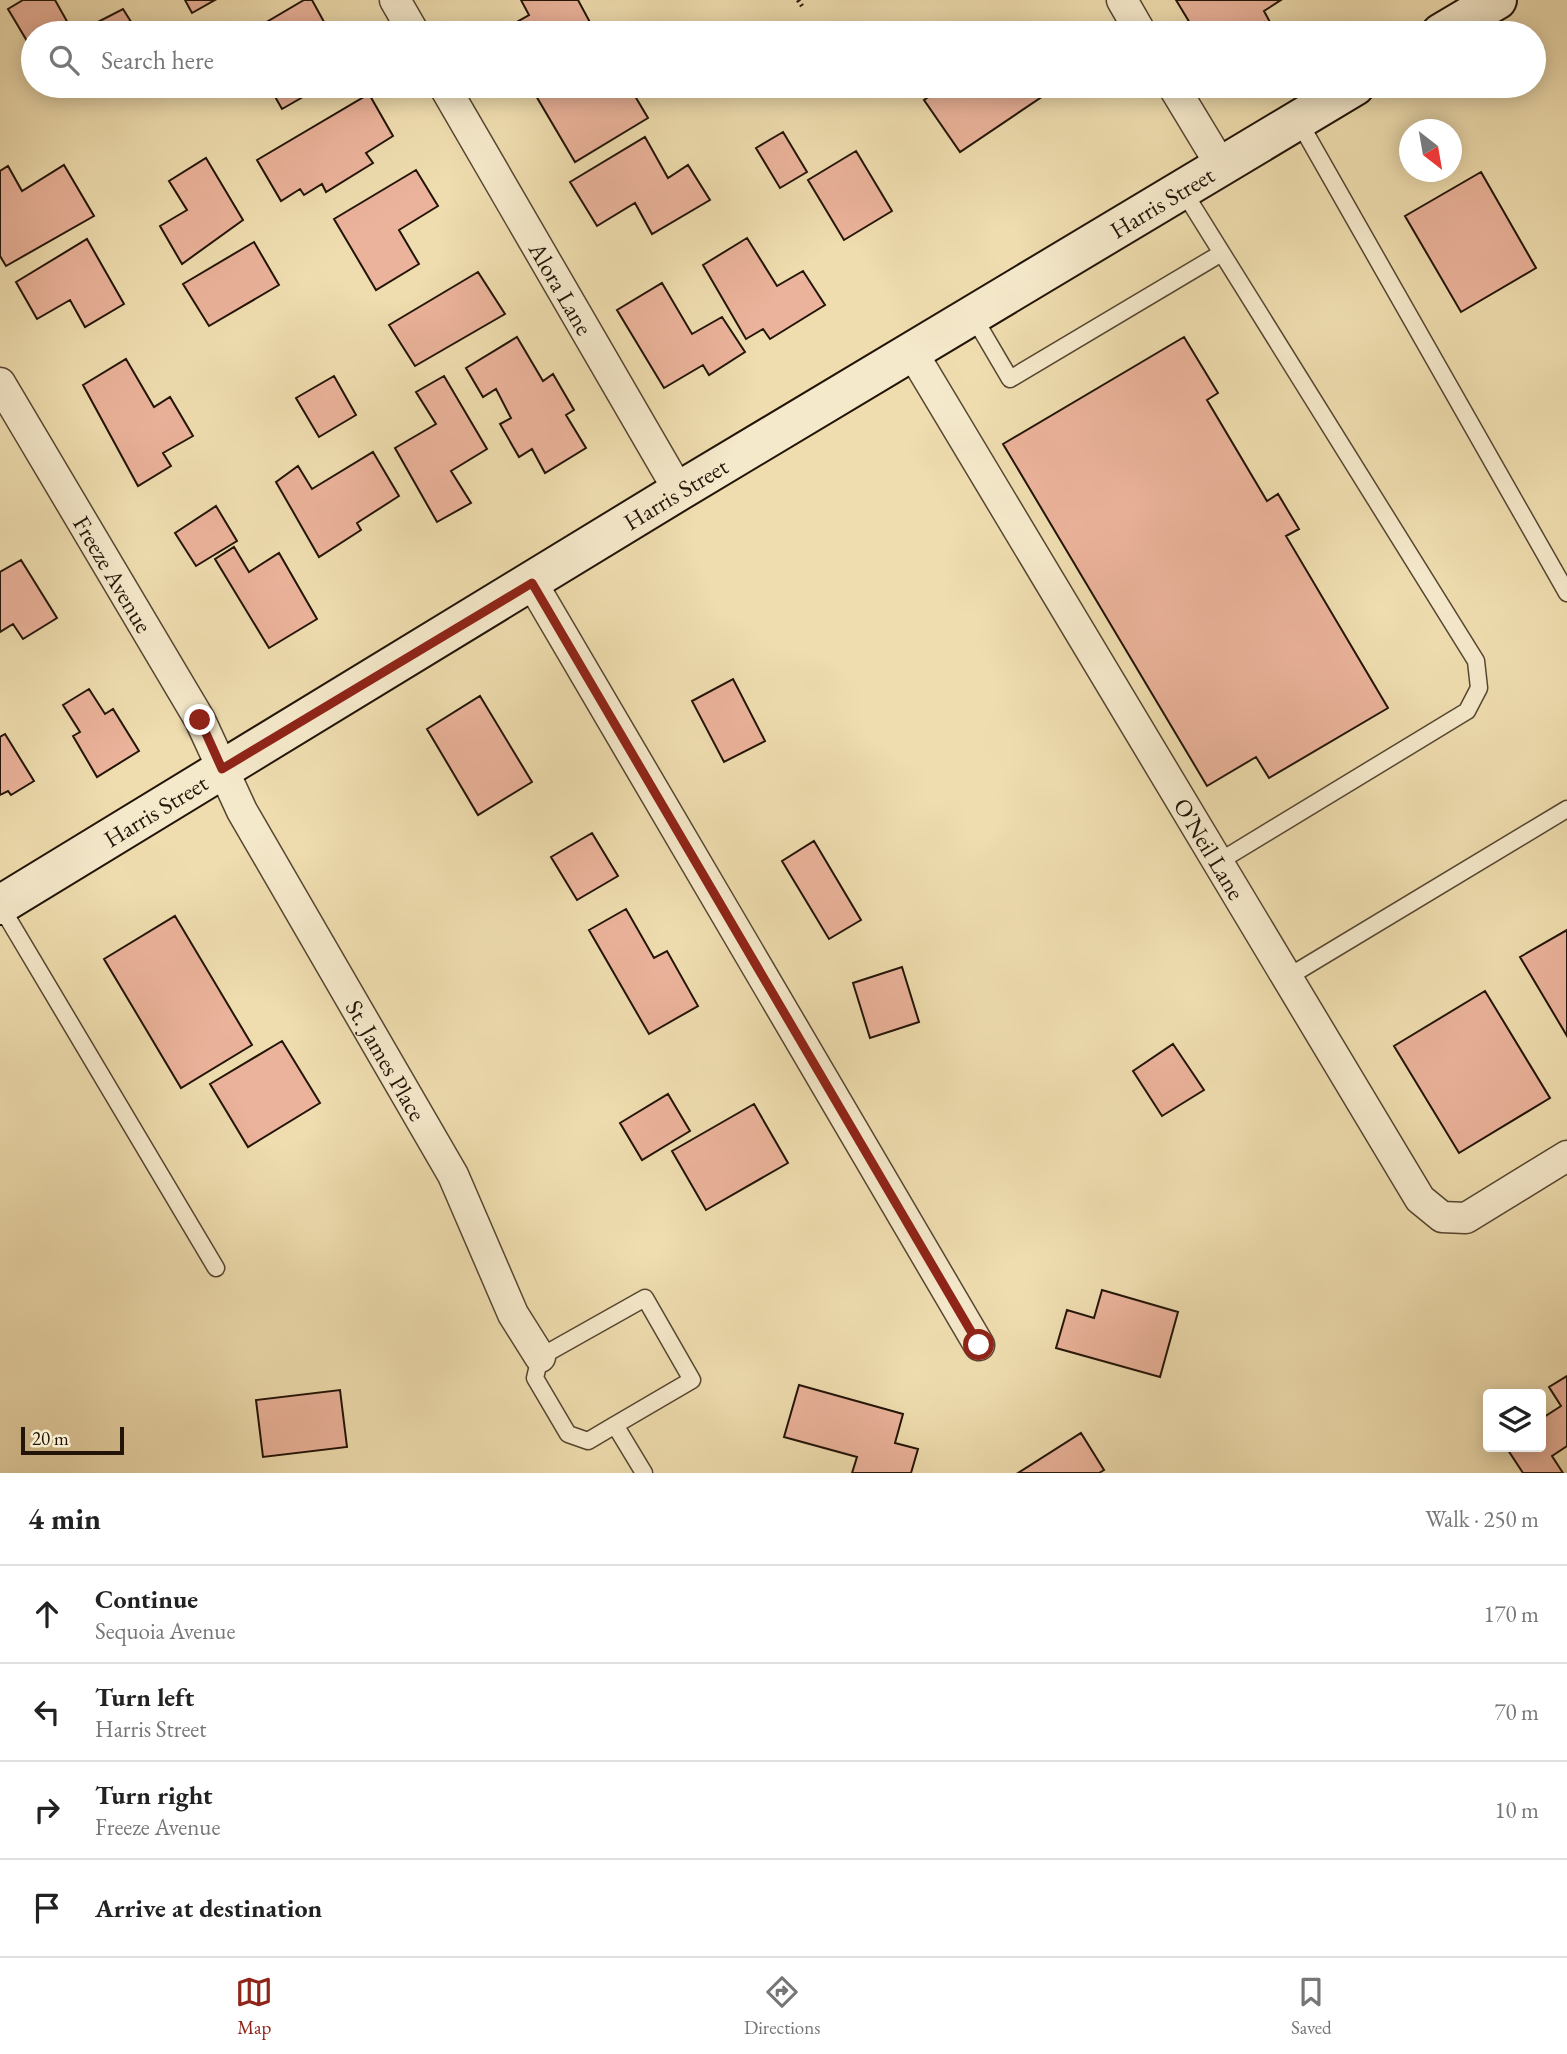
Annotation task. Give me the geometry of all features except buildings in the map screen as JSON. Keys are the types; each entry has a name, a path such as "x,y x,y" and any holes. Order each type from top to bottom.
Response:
{"main road":[{"path":"1461,21 1496,0"},
{"name":"Harris Street","path":"0,905 680,491 1334,98"}],"street":[{"path":"395,0 407,21"},
{"path":"1122,0 1134,21"},
{"name":"Alora Lane","path":"451,98 680,491"},
{"path":"1180,98 1222,166"},
{"name":"O'Neil Lane","path":"912,352 1220,861 1420,1199 1441,1217 1466,1218 1567,1156"},
{"name":"Freeze Avenue","path":"0,383 200,720 222,769"},
{"path":"532,583 979,1345"},
{"name":"St. James Place","path":"222,769 242,811 453,1175 513,1314 540,1357"}],"lane":[{"path":"1298,120 1567,593"},
{"path":"1182,190 1476,661 1479,688 1467,711 1220,861"},
{"path":"973,316 1010,380 1220,254"},
{"path":"1288,977 1567,809"},
{"path":"0,905 216,1268"},
{"path":"645,1298 692,1380 615,1425 588,1441 568,1434 535,1378 540,1357 645,1298"},
{"path":"615,1425 644,1473"}],"path":[{"path":"798,0 802,6"}],"route":[{"path":"200,720 222,769 532,583 979,1345"}]}
